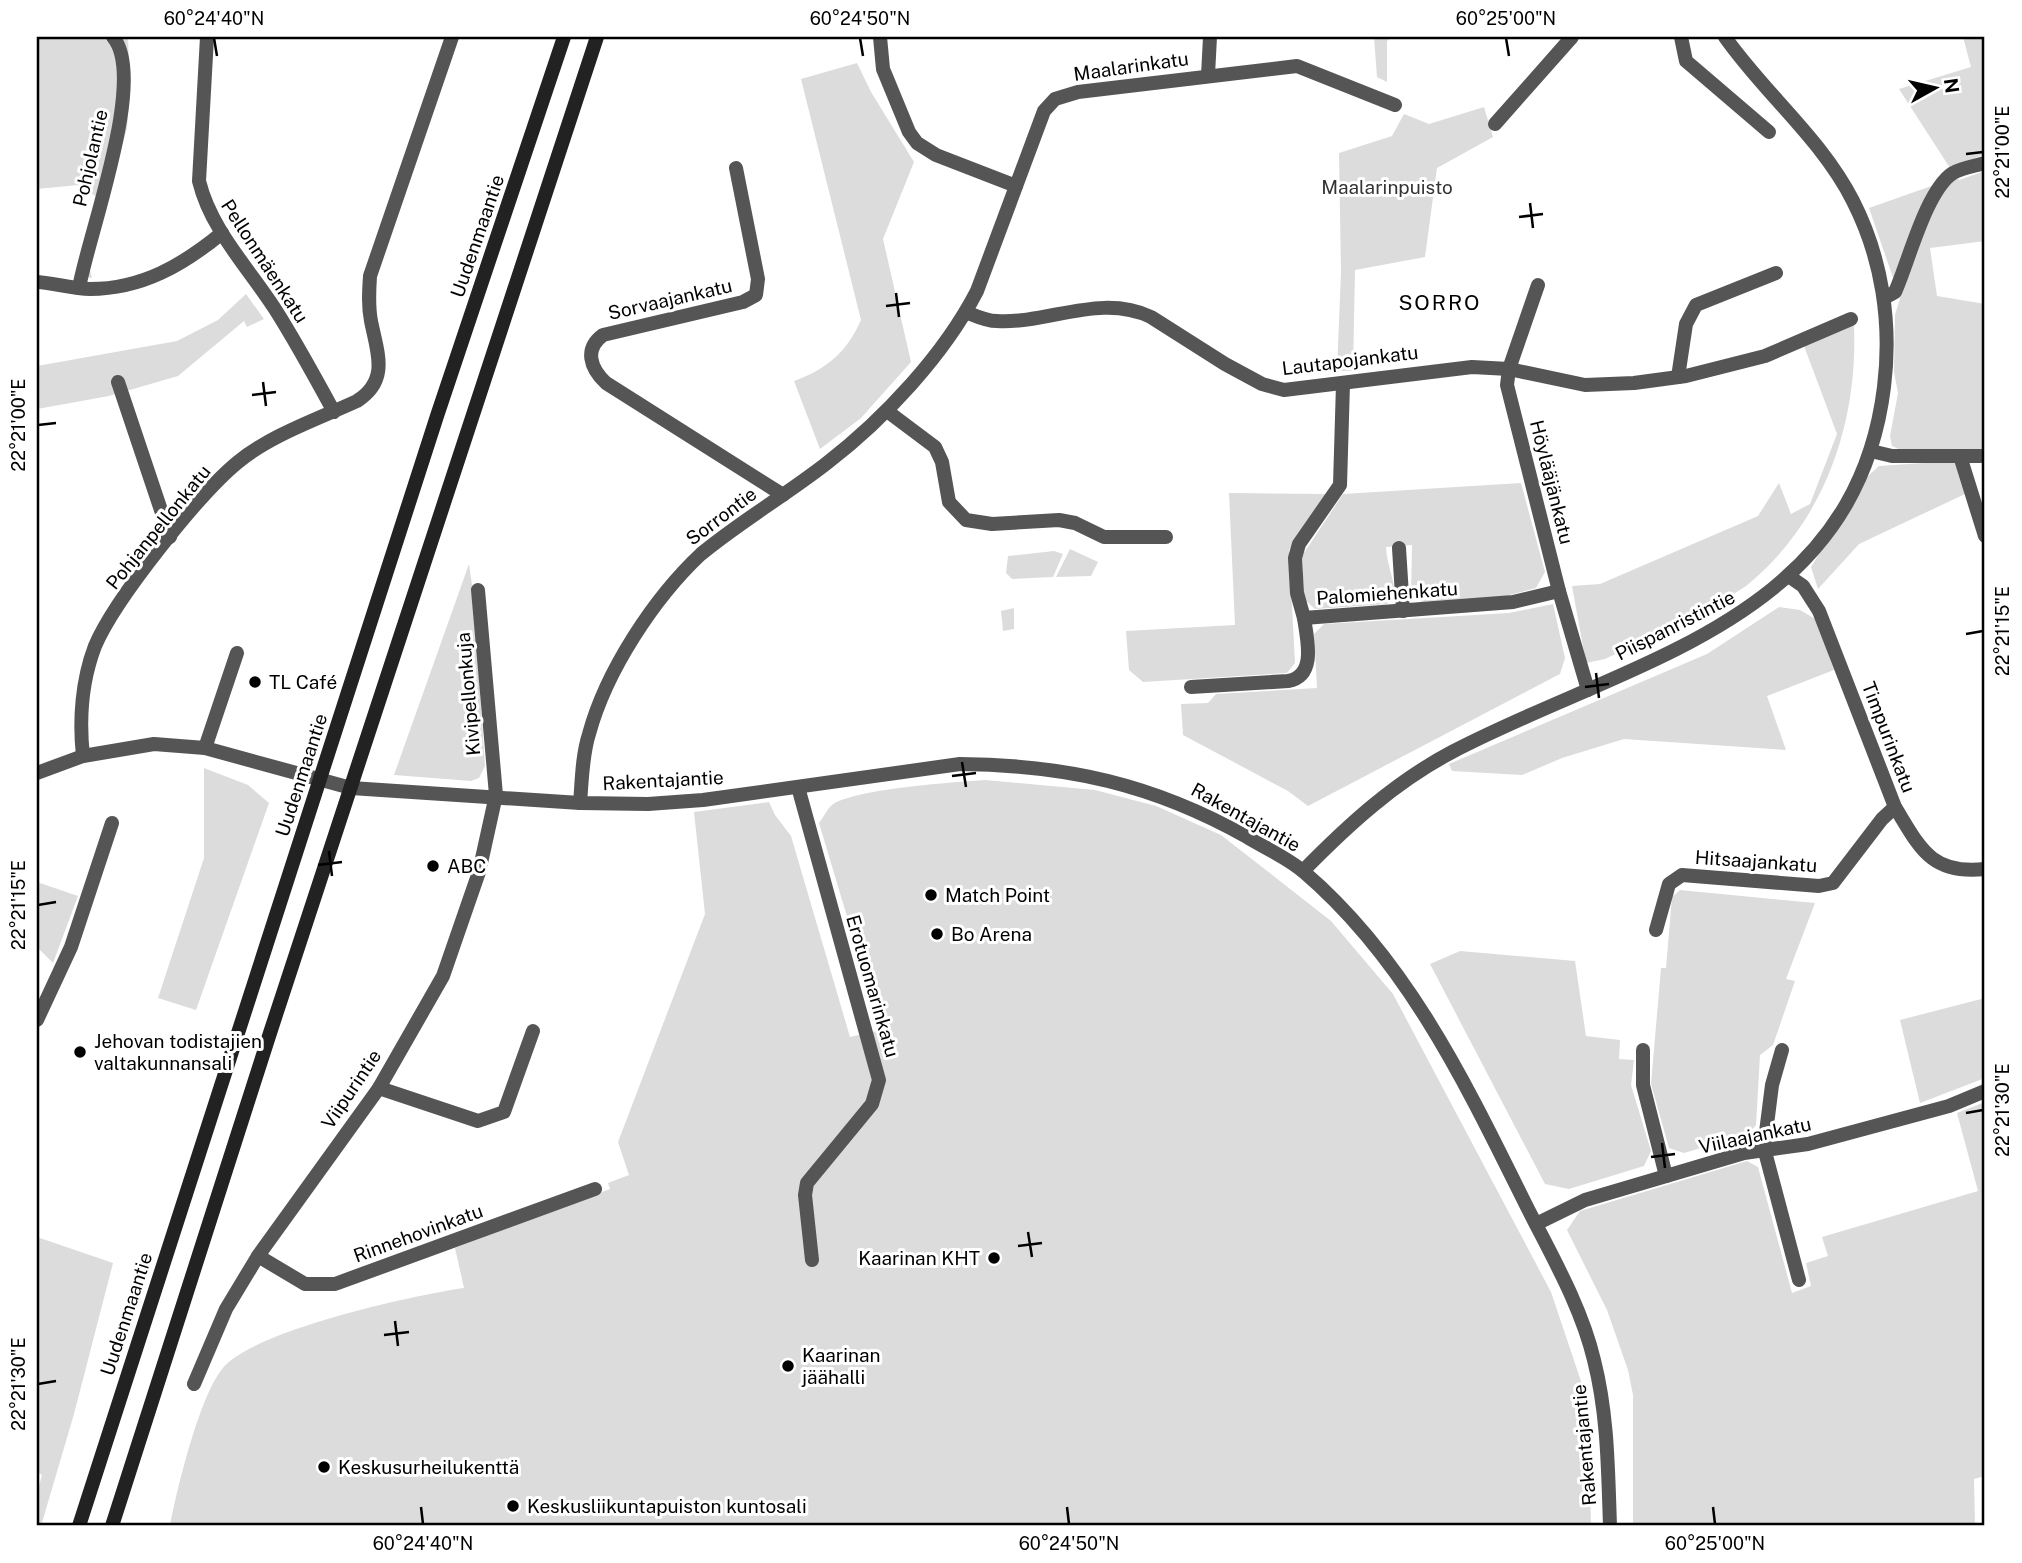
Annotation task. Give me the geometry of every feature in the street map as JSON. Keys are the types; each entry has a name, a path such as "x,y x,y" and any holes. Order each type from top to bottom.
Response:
{"main road":[{"name":"Uudenmaantie","path":"79,1526 437,416 564,37"},
{"path":"112,1526 597,37"}],"street":[{"name":"Pohjolantie","path":"79,288 121,117 125,77 119,43 113,37"},
{"name":"Pellonmäenkatu","path":"207,37 199,181 204,200 222,233 275,309 334,412"},
{"name":"Pohjanpellonkatu","path":"83,756 80,719 95,646 120,605 170,537 239,461 366,395 378,378 379,353 369,306 370,276 452,37"},
{"path":"880,37 883,69 909,132 917,143 936,155 1016,186"},
{"path":"1208,75 1210,37"},
{"path":"1495,124 1572,37"},
{"path":"1681,37 1686,61 1769,132"},
{"name":"Piispanristintie","path":"1303,871 1363,813 1431,765 1736,618 1790,577 1835,518 1871,451 1885,376 1887,338 1884,298 1870,241 1845,186 1822,151 1747,69 1725,37"},
{"name":"Maalarinkatu","path":"966,312 988,266 1044,111 1055,99 1078,92 1301,66 1395,105"},
{"path":"1884,298 1895,292 1910,246 1943,183 1954,173 1985,163"},
{"name":"Sorvaajankatu","path":"736,168 758,279 755,295 743,302 603,335 595,341 591,351 591,363 606,383 783,495"},
{"path":"37,282 79,288 114,287 168,272 222,233"},
{"path":"1678,377 1686,324 1696,305 1776,273"},
{"name":"Höylääjänkatu","path":"1538,285 1509,369 1507,385 1559,591 1588,690"},
{"name":"Lautapojankatu","path":"966,312 993,321 1006,321 1073,310 1134,310 1151,317 1225,365 1270,387 1290,390 1455,368 1509,369 1585,385 1611,386 1678,377 1765,356 1851,319"},
{"name":"Sorrontie","path":"580,803 588,737 600,699 650,613 701,554 827,464 887,411 966,312"},
{"path":"118,382 170,537"},
{"path":"1304,618 1297,593 1296,551 1340,485 1343,384"},
{"path":"887,411 935,447 942,462 949,502 966,520 992,524 1059,520 1075,523 1104,537 1166,537"},
{"path":"1871,451 1892,456 1985,456"},
{"path":"1961,456 1985,536"},
{"path":"1399,548 1403,611"},
{"name":"Timpurinkatu","path":"1790,577 1803,586 1819,611 1895,807 1919,844 1939,866 1960,870 1985,869"},
{"name":"Kivipellonkuja","path":"478,590 496,795"},
{"name":"Palomiehenkatu","path":"1191,687 1288,681 1300,677 1307,666 1304,618 1513,602 1559,591"},
{"path":"205,748 237,653"},
{"name":"Rakentajantie","path":"37,773 83,756 154,744 205,748 351,788 496,795 580,803 648,804 798,787 960,764 1053,769 1104,778 1156,793 1203,812 1303,871 1377,947 1410,990 1466,1087 1576,1308 1594,1358 1604,1407 1609,1526"},
{"name":"Erotuomarinkatu","path":"798,787 879,1080 872,1104 807,1183 805,1195 812,1260"},
{"name":"Viipurintie","path":"194,1384 226,1309 258,1256 379,1088 443,976 479,872 496,795"},
{"name":"Hitsaajankatu","path":"1656,930 1668,884 1682,875 1819,886 1833,883 1882,819 1895,807"},
{"path":"37,1020 67,956 112,823"},
{"path":"379,1088 478,1121 504,1112 533,1031"},
{"path":"1643,1050 1643,1085 1666,1176"},
{"path":"1782,1050 1772,1085 1765,1148 1798,1280"},
{"name":"Viilaajankatu","path":"1535,1224 1586,1200 1666,1176 1765,1148 1808,1144 1949,1106 1985,1091"},
{"name":"Rinnehovinkatu","path":"258,1256 305,1284 335,1284 595,1189"}],"green space":[{"path":"37,37 128,37 130,88 127,128 89,266 92,278 76,275 97,197 78,185 37,189"},
{"path":"1374,37 1392,37 1387,41 1387,82 1377,77"},
{"path":"1963,37 1985,37 1985,154 1951,168 1959,180 1985,171 1985,241 1930,248 1937,296 1985,304 1985,449 1901,450 1892,446 1890,436 1898,393 1894,372 1895,315 1900,298 1869,208 1937,184 1950,168 1899,89 1971,67"},
{"path":"857,63 871,92 914,162 883,239 911,362 861,418 820,449 794,381 835,358 861,320 801,79"},
{"name":"Maalarinpuisto","path":"1484,107 1493,137 1437,168 1425,257 1355,270 1353,371 1337,371 1341,272 1339,153 1392,136 1404,114 1429,124"},
{"path":"246,294 264,319 247,327 244,321 178,376 109,396 37,409 37,366 177,341 218,320"},
{"path":"1850,325 1854,326 1854,363 1842,435 1816,502 1796,533 1773,561 1741,590 1605,659 1586,663 1572,586 1600,584 1758,516 1779,483 1791,514 1810,504 1837,434 1804,346"},
{"path":"1953,461 1960,470 1965,494 1859,544 1818,589 1811,567 1867,477 1879,466"},
{"path":"1521,483 1545,572 1536,588 1502,597 1422,602 1411,594 1412,545 1386,547 1395,595 1387,604 1315,609 1304,599 1302,556 1343,494"},
{"path":"1229,493 1327,494 1289,550 1295,663 1287,673 1143,682 1129,670 1126,631 1235,625"},
{"path":"1070,549 1098,562 1091,576 1056,577"},
{"path":"1054,551 1063,554 1053,577 1012,579 1006,573 1008,556"},
{"path":"469,564 474,599 485,766 479,778 471,781 394,775"},
{"path":"1553,604 1565,658 1560,674 1308,806 1288,791 1183,735 1181,704 1208,703 1216,694 1317,688 1314,634 1324,624 1509,613"},
{"path":"1779,607 1800,610 1817,620 1834,670 1767,696 1786,750 1624,739 1562,758 1522,775 1452,771 1449,764 1707,654"},
{"path":"1014,608 1014,629 1003,631 1001,611"},
{"path":"204,768 248,785 269,803 196,1010 158,998 204,858"},
{"path":"985,780 1095,790 1156,806 1221,835 1331,921 1393,994 1551,1292 1588,1402 1591,1526 170,1526 183,1468 205,1401 222,1369 239,1355 265,1341 335,1317 409,1298 464,1288 455,1248 610,1189 608,1183 629,1175 618,1142 705,914 694,812 769,802 791,836 850,1037 881,1030 819,823 832,805 843,799 905,787"},
{"path":"37,882 78,896 53,963 37,947"},
{"path":"1680,890 1815,903 1786,979 1795,981 1773,1045 1760,1055 1756,1125 1748,1134 1684,1153 1669,1148 1651,1084 1661,968 1666,968 1672,897"},
{"path":"1460,951 1575,961 1586,1036 1620,1040 1619,1059 1634,1060 1631,1085 1651,1151 1644,1166 1569,1189 1545,1184 1430,964"},
{"path":"1985,998 1985,1078 1920,1103 1900,1020"},
{"path":"1985,1102 1985,1476 1974,1479 1975,1526 1633,1526 1633,1395 1628,1370 1607,1310 1567,1230 1580,1211 1747,1161 1758,1167 1792,1293 1811,1286 1806,1263 1828,1256 1822,1237 1978,1191 1957,1113"},
{"path":"37,1237 113,1263 74,1414 41,1526 37,1526 37,1493 42,1475 37,1472"}],"place":[{"name":"TL Café","path":"255,682"},
{"name":"ABC","path":"433,866"},
{"name":"Match Point","path":"931,895"},
{"name":"Bo Arena","path":"937,934"},
{"name":"Jehovan todistajien valtakunnansali","path":"80,1052"},
{"name":"Kaarinan KHT","path":"994,1258"},
{"name":"Kaarinan jäähalli","path":"788,1366"},
{"name":"Keskusurheilukenttä","path":"324,1467"},
{"name":"Keskusliikuntapuiston kuntosali","path":"513,1506"}],"district":[{"name":"SORRO","path":"1440,303"}]}
